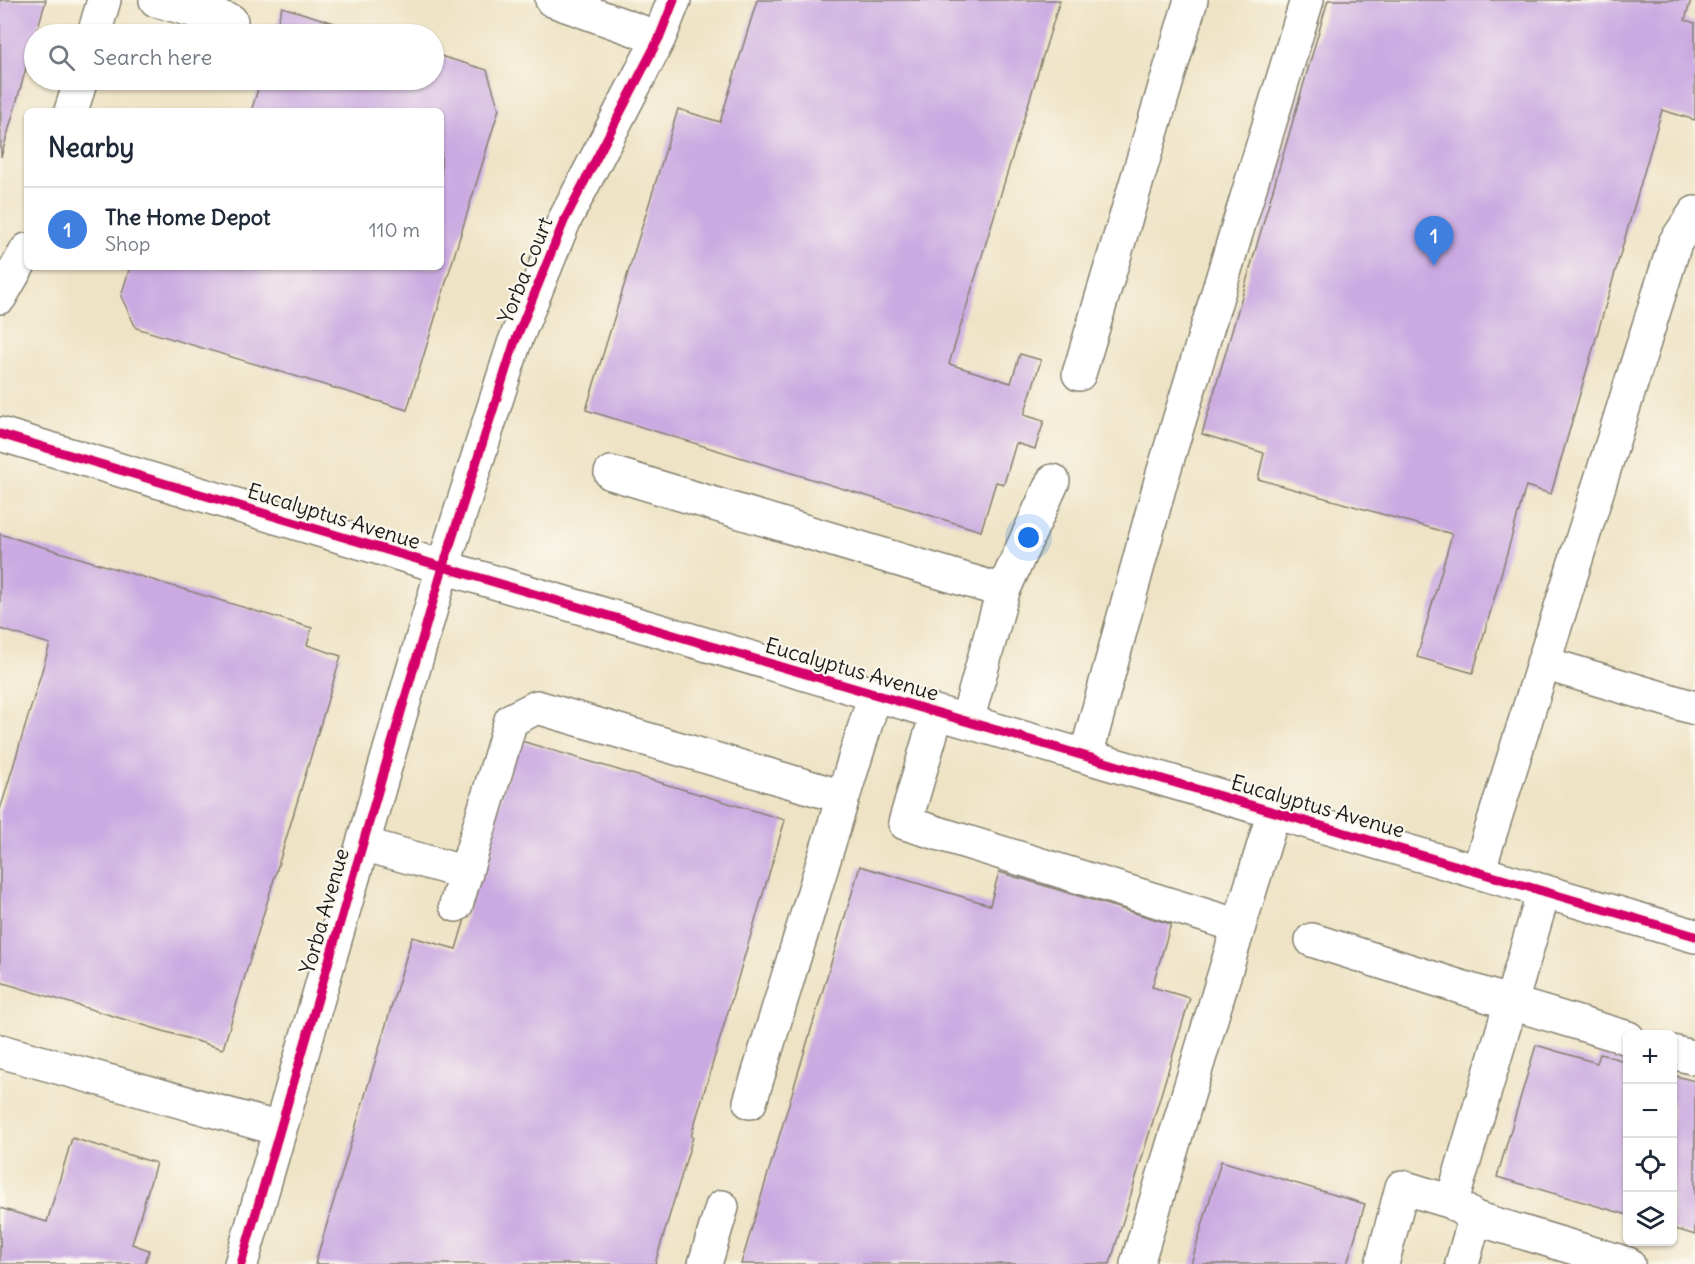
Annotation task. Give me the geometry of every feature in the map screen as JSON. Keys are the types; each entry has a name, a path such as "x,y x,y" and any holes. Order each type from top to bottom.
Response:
{"street":[{"path":"97,24 104,0"},
{"path":"156,0 231,21"},
{"path":"552,0 659,38"},
{"name":"Yorba Court","path":"443,567 514,344 564,221 659,38 674,0"},
{"path":"1079,374 1191,0"},
{"path":"1086,756 1162,477 1306,0"},
{"path":"72,108 78,90"},
{"path":"1478,872 1675,243 1695,213"},
{"path":"0,297 24,254"},
{"name":"Eucalyptus Avenue","path":"0,434 1695,936"},
{"path":"611,473 1004,591"},
{"path":"1053,481 905,823 1239,926"},
{"name":"Yorba Avenue","path":"241,1264 443,567"},
{"path":"1543,663 1695,708"},
{"path":"750,1102 875,694"},
{"path":"456,905 511,720 537,707 843,797"},
{"path":"1137,1264 1274,812"},
{"path":"363,844 466,873"},
{"path":"1462,1264 1464,1210 1511,1003 1544,891"},
{"path":"1312,940 1623,1037"},
{"path":"0,1051 280,1130"},
{"path":"1677,1053 1695,1058"},
{"path":"1382,1264 1402,1187 1628,1264"},
{"path":"705,1264 722,1207"}],"building":[{"path":"0,0 46,0 39,24 24,24 24,75 1,157"},
{"path":"757,0 1060,0 949,364 1011,383 1020,354 1041,360 1024,415 1044,421 1035,449 1016,443 1004,484 996,482 981,531 586,410 678,109 720,122"},
{"path":"1328,0 1691,0 1685,20 1695,23 1695,120 1662,110 1551,494 1526,486 1473,673 1417,657 1452,534 1258,479 1264,453 1202,434"},
{"path":"282,7 338,24 277,24"},
{"path":"444,57 487,70 499,109 407,410 136,328 121,296 129,270 444,270 444,108 252,108 258,90 444,90"},
{"path":"0,534 312,628 307,645 341,656 223,1049 0,982 0,810 50,644 0,629"},
{"path":"518,740 785,820 655,1264 315,1264 412,937 456,949"},
{"path":"860,866 990,905 999,872 1171,924 1152,987 1190,998 1110,1264 741,1264"},
{"path":"1536,1045 1597,1063 1600,1054 1623,1061 1623,1214 1497,1177"},
{"path":"1677,1076 1695,1081 1695,1235 1677,1230"},
{"path":"72,1138 156,1163 132,1244 149,1250 145,1264 0,1264 0,1208 47,1222"},
{"path":"1221,1161 1365,1204 1347,1264 1191,1264"}],"cycle path":[{"path":"241,1264 443,567 514,344 564,221 659,38 674,0"},
{"path":"0,434 1695,936"}],"place":[{"name":"The Home Depot","path":"1434,266"}]}
